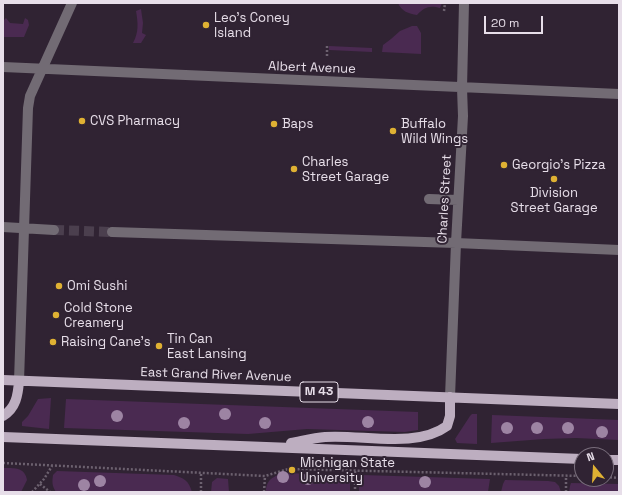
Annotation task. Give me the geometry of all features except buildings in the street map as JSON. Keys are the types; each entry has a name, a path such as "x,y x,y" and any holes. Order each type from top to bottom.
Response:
{"main road":[{"name":"East Grand River Avenue","path":"3,380 619,404"},
{"path":"3,416 16,403 19,381"},
{"path":"274,447 325,437 408,438 422,437 433,434 447,426 450,416 450,397"},
{"path":"3,437 574,459"}],"street":[{"path":"19,381 28,108 30,96 72,3"},
{"name":"Charles Street","path":"450,397 463,116 462,88 464,3"},
{"name":"Albert Avenue","path":"3,67 619,94"},
{"path":"429,199 458,200"},
{"path":"3,227 54,230"},
{"path":"112,232 456,243 619,250"}],"path":[{"path":"444,11 445,3"},
{"path":"327,46 327,56"},
{"path":"3,464 265,476 288,469 574,476"},
{"path":"32,492 40,484 52,466"},
{"path":"355,471 355,492"},
{"path":"200,491 201,474"},
{"path":"264,492 265,476"},
{"path":"566,476 566,492"},
{"path":"40,484 50,492"}],"shaded area":[{"path":"398,3 442,3 440,8 427,7 417,15 406,12"},
{"path":"141,9 143,23 142,33 146,35 141,43 133,43 138,27 136,11"},
{"path":"6,18 10,23 23,24 25,18 28,20 29,25 24,37 3,37 3,21"},
{"path":"412,26 417,26 421,33 421,54 382,52 383,45 400,31"},
{"path":"329,46 372,48 372,52 329,50"},
{"path":"51,398 49,429 22,426 22,422 28,416 38,399"},
{"path":"66,399 418,412 418,430 405,432 307,429 248,434 64,428"},
{"path":"472,414 477,414 477,444 457,443 455,439"},
{"path":"492,415 619,420 619,440 576,438 491,443"},
{"path":"3,468 18,469 24,473 27,480 21,492 3,492"},
{"path":"57,471 174,475 186,480 192,492 56,492 52,480 53,475"},
{"path":"285,473 350,476 350,492 266,492 267,484 271,479 277,475"},
{"path":"362,475 490,479 488,492 359,492 359,477"},
{"path":"217,478 228,479 229,492 211,492 212,482"},
{"path":"505,480 555,482 559,486 561,492 501,492"},
{"path":"571,483 574,483 574,487 614,487 614,484 619,484 619,492 569,492"}],"tunnel":[{"path":"54,230 112,232"}],"place":[{"name":"Leo's Coney Island","path":"206,25"},
{"name":"CVS Pharmacy","path":"82,121"},
{"name":"Baps","path":"274,124"},
{"name":"Buffalo Wild Wings","path":"393,131"},
{"name":"Georgio's Pizza","path":"504,165"},
{"name":"Charles Street Garage","path":"294,169"},
{"name":"Division Street Garage","path":"554,179"},
{"name":"Omi Sushi","path":"59,286"},
{"name":"Cold Stone Creamery","path":"56,315"},
{"name":"Raising Cane's","path":"53,342"},
{"name":"Tin Can East Lansing","path":"159,346"},
{"name":"Michigan State University","path":"292,470"}]}
